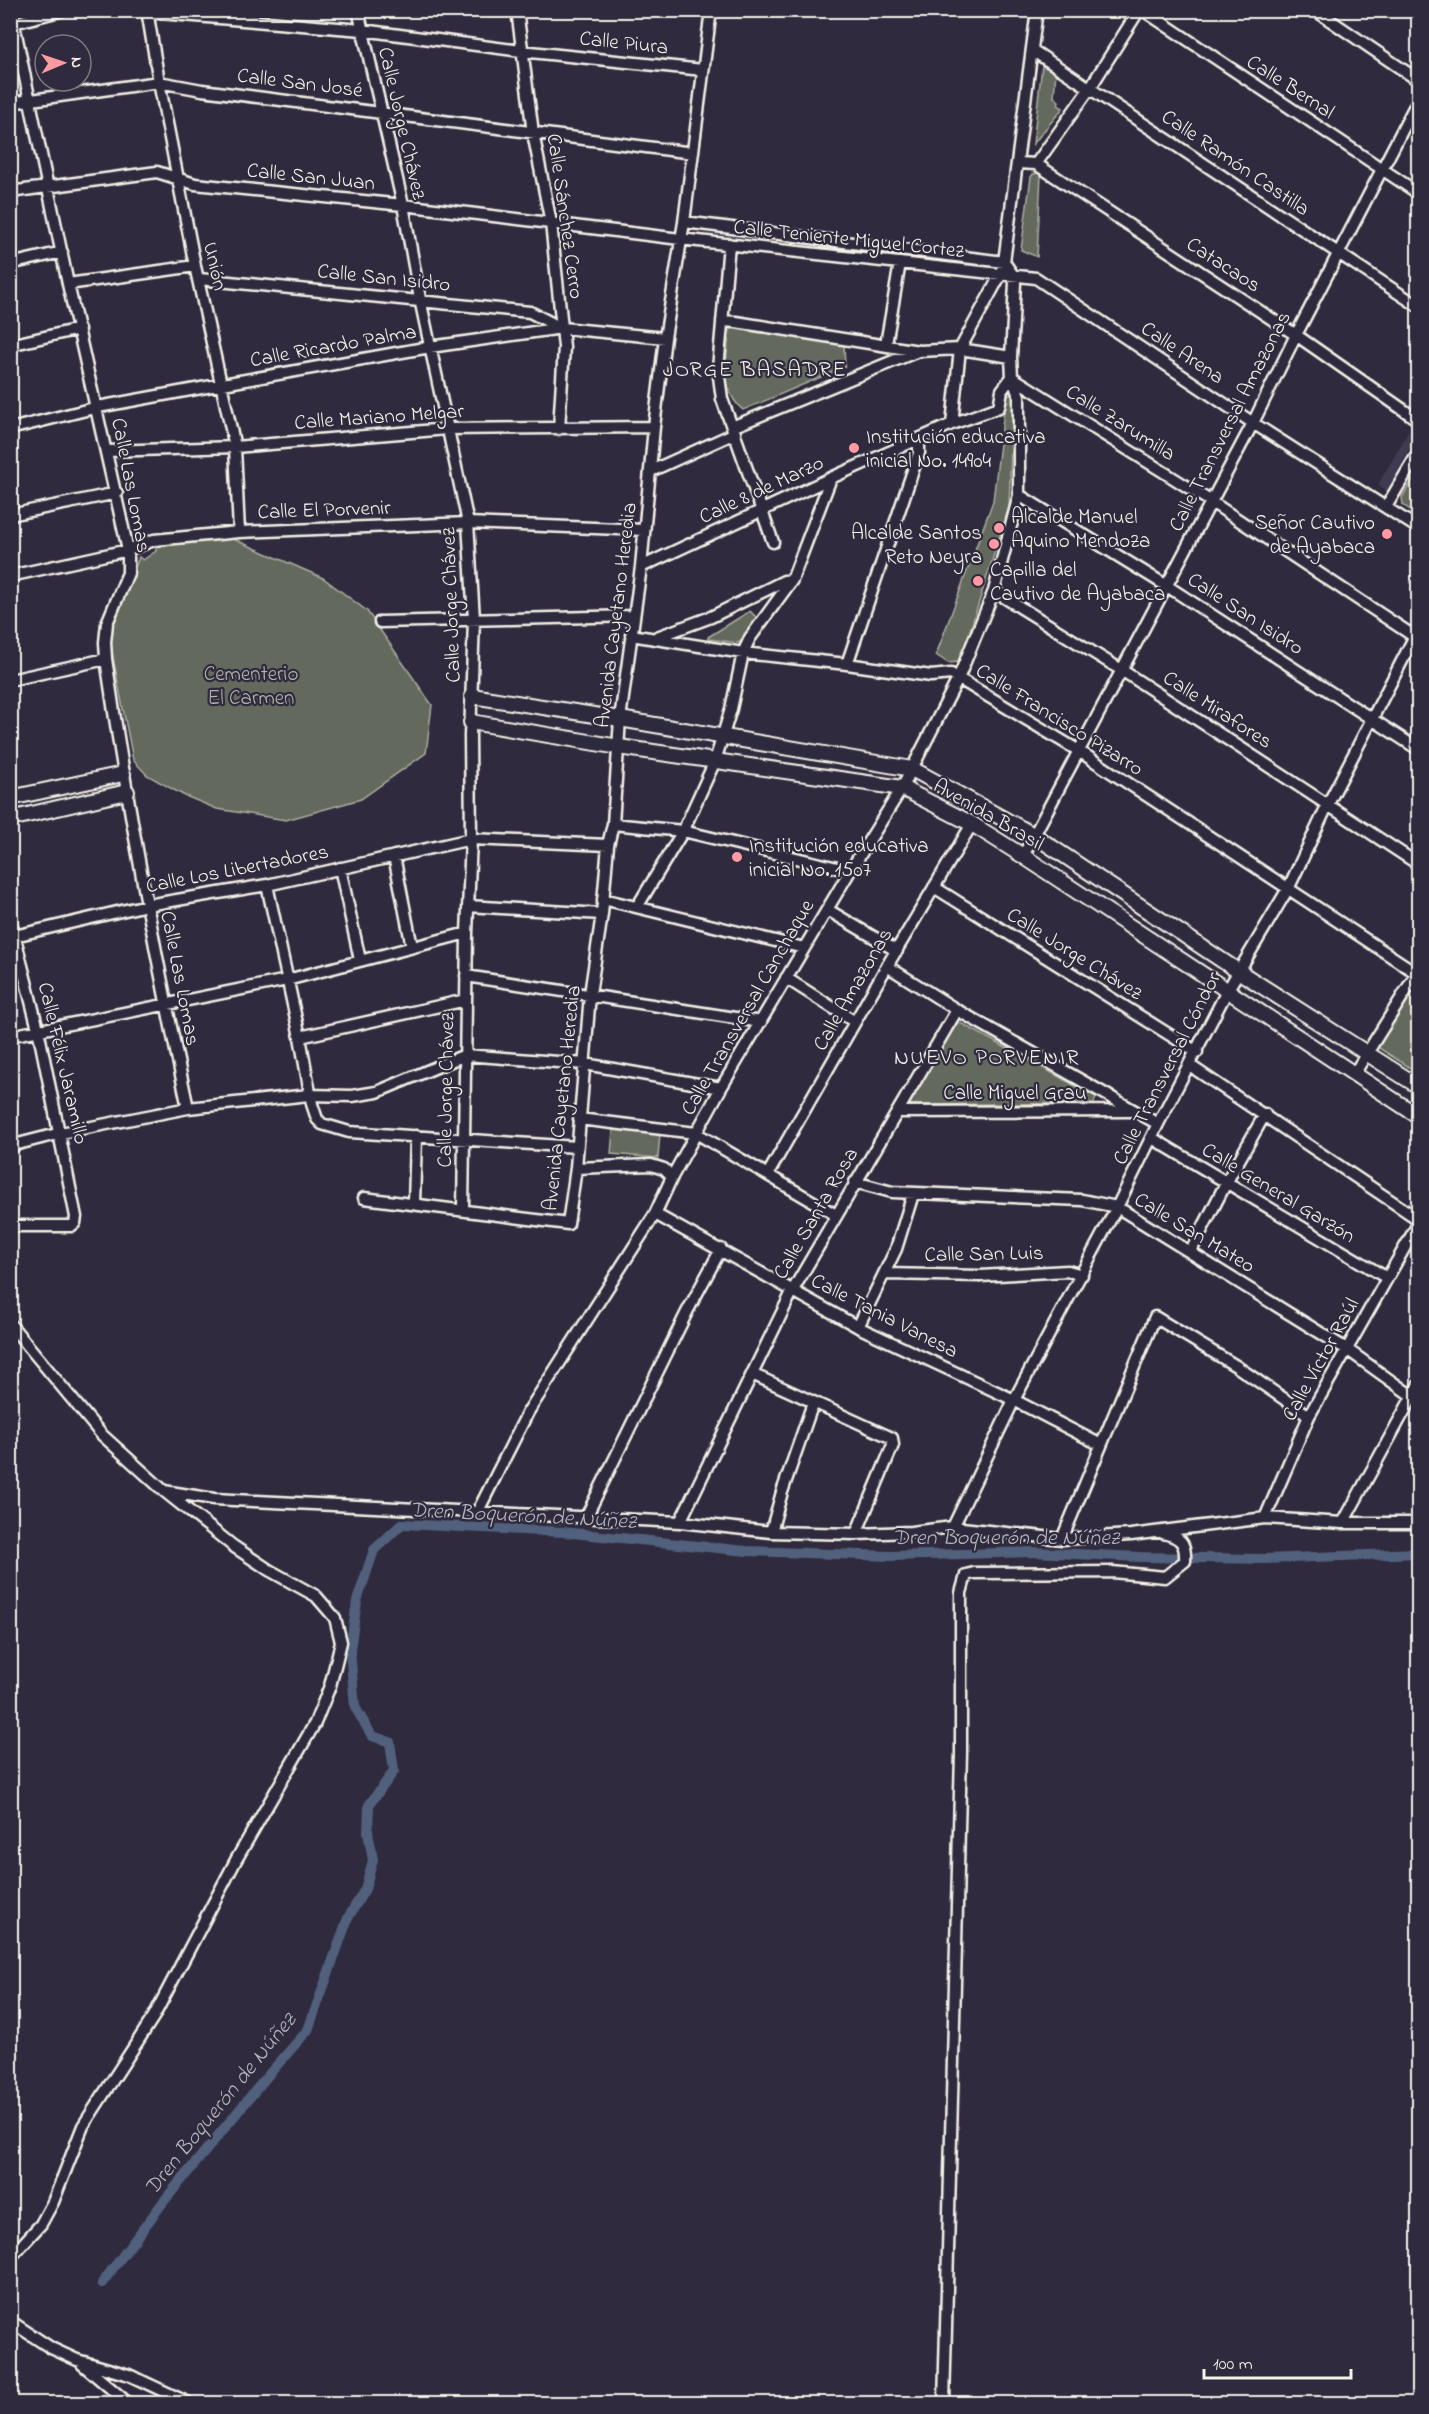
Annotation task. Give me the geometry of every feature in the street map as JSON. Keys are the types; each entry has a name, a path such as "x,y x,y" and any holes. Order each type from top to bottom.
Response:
{"street":[{"name":"Calle Las Lomas","path":"11,10 12,24 30,98 68,284 98,407 128,550 128,573 107,623 106,659 123,774 166,1005 188,1108"},
{"path":"12,24 63,10"},
{"name":"Calle Jorge Chávez","path":"358,10 403,205 420,299 468,523 474,619 463,1209"},
{"name":"Calle Sánchez Cerro","path":"517,10 533,133 551,223 564,347 559,429"},
{"name":"Avenida Cayetano Heredia","path":"463,1209 568,1224 576,1168 590,994 602,914 608,845 613,824 620,719 641,567 654,426 665,338 684,222 711,10"},
{"path":"952,424 960,349 1001,274 1004,262 1037,10"},
{"path":"1018,163 1036,164 1090,88 1141,10"},
{"name":"Calle Bernal","path":"1141,10 1419,193"},
{"path":"1315,10 1419,80"},
{"name":"Calle Piura","path":"147,11 362,30 521,51 703,70"},
{"name":"Unión","path":"147,11 177,178 236,447 239,532"},
{"name":"Calle Ramón Castilla","path":"1032,51 1419,306"},
{"name":"Calle San José","path":"10,103 30,98 159,82 202,90 693,153"},
{"name":"Calle Transversal Amazonas","path":"1023,856 1253,423 1338,253 1419,99"},
{"name":"Catacaos","path":"1036,164 1296,335 1419,420"},
{"name":"Calle San Juan","path":"10,192 47,185 157,172 195,184 403,205 680,239"},
{"name":"Calle Teniente Miguel Cortez","path":"684,222 1004,262"},
{"name":"Calle Teniente Miguel Cortez","path":"680,239 1014,275"},
{"path":"729,244 718,369 722,399 773,542"},
{"path":"10,264 62,252"},
{"path":"1004,262 1014,275"},
{"path":"886,344 900,263"},
{"path":"68,284 195,266"},
{"name":"Calle Transversal Canchaque","path":"478,1511 528,1412 655,1214 721,1088 902,788 958,679 994,591 1019,495 1019,396 1012,376 1011,357 1016,292 1014,275"},
{"name":"Calle Arena","path":"1014,275 1036,278 1253,423 1419,528"},
{"name":"Calle San Isidro","path":"199,279 420,299 530,312 562,328"},
{"path":"722,321 886,344 919,351 960,349 1011,357"},
{"name":"Calle Ricardo Palma","path":"10,429 98,407 223,384 430,347 562,328 665,338"},
{"path":"10,345 79,329"},
{"path":"651,471 733,430 919,351"},
{"name":"Calle 8 de Marzo","path":"641,567 831,478 952,424 999,407 1002,390 1012,376"},
{"name":"Calle Zarumilla","path":"1012,376 1417,635"},
{"name":"Calle Mariano Melgar","path":"107,451 236,447 447,429 654,426"},
{"path":"847,664 919,453 919,440"},
{"path":"1386,507 1419,453"},
{"path":"637,907 683,831 715,761 731,709 743,653 750,638 792,580 831,478"},
{"path":"10,515 117,493"},
{"name":"Calle San Isidro","path":"1019,495 1167,586 1419,749"},
{"name":"Calle El Porvenir","path":"10,576 128,550 154,540 239,532 468,523 644,530"},
{"path":"657,637 711,617 784,581 792,580"},
{"name":"Calle Mirafores","path":"994,591 1123,671 1419,864"},
{"path":"380,622 634,616"},
{"name":"Calle Francisco Pizarro","path":"631,634 743,653 931,676 951,674 1078,752 1418,974"},
{"name":"Calle Transversal Cóndor","path":"953,1527 1014,1400 1082,1275 1227,991 1288,887 1328,804 1417,635"},
{"path":"10,680 106,659"},
{"name":"Avenida Brasil","path":"472,696 912,769 1035,836 1238,971 1419,1086"},
{"name":"Avenida Brasil","path":"471,722 619,747 902,788 972,824 1023,856 1419,1116"},
{"path":"10,798 123,774"},
{"path":"10,819 127,792"},
{"path":"613,824 683,831 850,871"},
{"name":"Calle Amazonas","path":"768,1174 887,966 972,824"},
{"name":"Calle Los Libertadores","path":"12,936 147,905 267,885 471,839 608,845"},
{"path":"394,856 412,947"},
{"path":"340,868 360,960"},
{"path":"267,885 300,1037 309,1095 317,1119 330,1128 349,1132 577,1147"},
{"name":"Calle Jorge Chávez","path":"934,887 1197,1052"},
{"path":"603,899 804,948"},
{"path":"468,906 602,914"},
{"path":"828,910 897,951"},
{"name":"Calle Félix Jaramillo","path":"10,918 12,936 38,1029 61,1133 76,1217 75,1223 71,1226 10,1226"},
{"path":"10,1036 287,980 467,933"},
{"path":"887,966 957,1010 1158,1124"},
{"path":"1354,1074 1418,974"},
{"path":"466,976 761,1022"},
{"path":"786,978 855,1022"},
{"path":"300,1037 466,1000"},
{"name":"Calle Santa Rosa","path":"680,1522 793,1290 957,1010"},
{"path":"10,1146 61,1133 188,1108 309,1095 352,1096 377,1092 465,1055 585,1064 721,1088"},
{"path":"1190,1065 1419,1219"},
{"name":"Calle Miguel Grau","path":"897,1112 1132,1111"},
{"path":"1191,1251 1265,1114"},
{"path":"579,1119 696,1133 836,1215"},
{"path":"414,1204 416,1136"},
{"name":"Calle General Garzón","path":"1152,1138 1387,1278"},
{"path":"576,1168 651,1166 664,1169 672,1178"},
{"name":"Calle San Mateo","path":"855,1182 880,1190 913,1194 1082,1200 1117,1207 1348,1350 1412,1396"},
{"path":"858,1327 886,1274 907,1219 913,1194"},
{"path":"364,1198 463,1209"},
{"name":"Calle Tania Vanesa","path":"655,1214 858,1327 1014,1400 1101,1445"},
{"name":"Calle Víctor Raúl","path":"1265,1518 1310,1416 1419,1224"},
{"path":"586,1517 687,1312 721,1249"},
{"name":"Calle San Luis","path":"886,1274 981,1276 1068,1271 1082,1275"},
{"path":"1062,1539 1155,1317 1236,1366 1310,1416"},
{"path":"10,1324 101,1434 164,1491 233,1546 269,1570 316,1596 335,1618 341,1642 330,1686 315,1723 236,1860 154,2016 83,2126 54,2202 41,2224 10,2258"},
{"path":"752,1374 894,1440 856,1534"},
{"path":"1343,1523 1419,1386"},
{"path":"771,1532 782,1492 813,1403"},
{"path":"164,1491 214,1499 271,1503 680,1522 771,1532 856,1534 911,1532 953,1527 1062,1539 1159,1532 1265,1518 1343,1523 1419,1523"},
{"path":"944,2403 961,1753 961,1593 963,1581 966,1575 974,1573 1112,1572 1165,1577 1185,1561 1186,1548 1182,1540 1174,1535 1159,1532"},
{"path":"10,2321 51,2348 77,2360 129,2374 191,2403"},
{"path":"77,2360 129,2403"}],"shaded area":[{"path":"1412,425 1418,429 1418,434 1386,491 1378,485"}],"green space":[{"path":"1042,66 1056,71 1054,97 1059,101 1058,105 1063,108 1033,144"},
{"path":"1039,173 1041,175 1037,257 1021,250 1031,177"},
{"path":"738,324 844,344 845,367 743,410 730,393 726,373 730,330"},
{"path":"1006,394 1013,395 1009,507 961,659 959,662 948,663 936,655 993,501"},
{"path":"1418,471 1418,515 1403,505 1402,497"},
{"name":"Cementerio El Carmen","path":"229,537 323,578 367,611 432,705 426,753 361,799 286,820 217,809 183,795 147,775 133,760 110,642 113,626 139,557 143,560 156,551 155,544"},
{"path":"750,611 759,620 739,643 708,639 708,637"},
{"path":"1407,981 1418,988 1418,1073 1371,1043"},
{"path":"955,1020 1096,1097 1094,1103 906,1105"},
{"path":"613,1129 660,1133 658,1158 611,1154"}],"waterway":[{"name":"Dren Boquerón de Núñez","path":"102,2283 164,2201 308,2030 348,1918 365,1889 373,1860 368,1832 369,1805 394,1771 390,1742 372,1736 355,1707 350,1650 357,1601 374,1550 402,1524 563,1532 746,1551 891,1556 1033,1552 1265,1559 1418,1553"}],"place":[{"name":"Institución educativa inicial No. 14904","path":"854,448"},
{"name":"Alcalde Manuel Aquino Mendoza","path":"999,528"},
{"name":"Señor Cautivo de Ayabaca","path":"1387,534"},
{"name":"Alcalde Santos Reto Neyra","path":"994,544"},
{"name":"Capilla del Cautivo de Ayabaca","path":"978,581"},
{"name":"Institución educativa inicial No. 1507","path":"737,857"}],"district":[{"name":"JORGE BASADRE","path":"755,368"},
{"name":"NUEVO PORVENIR","path":"987,1056"}]}
